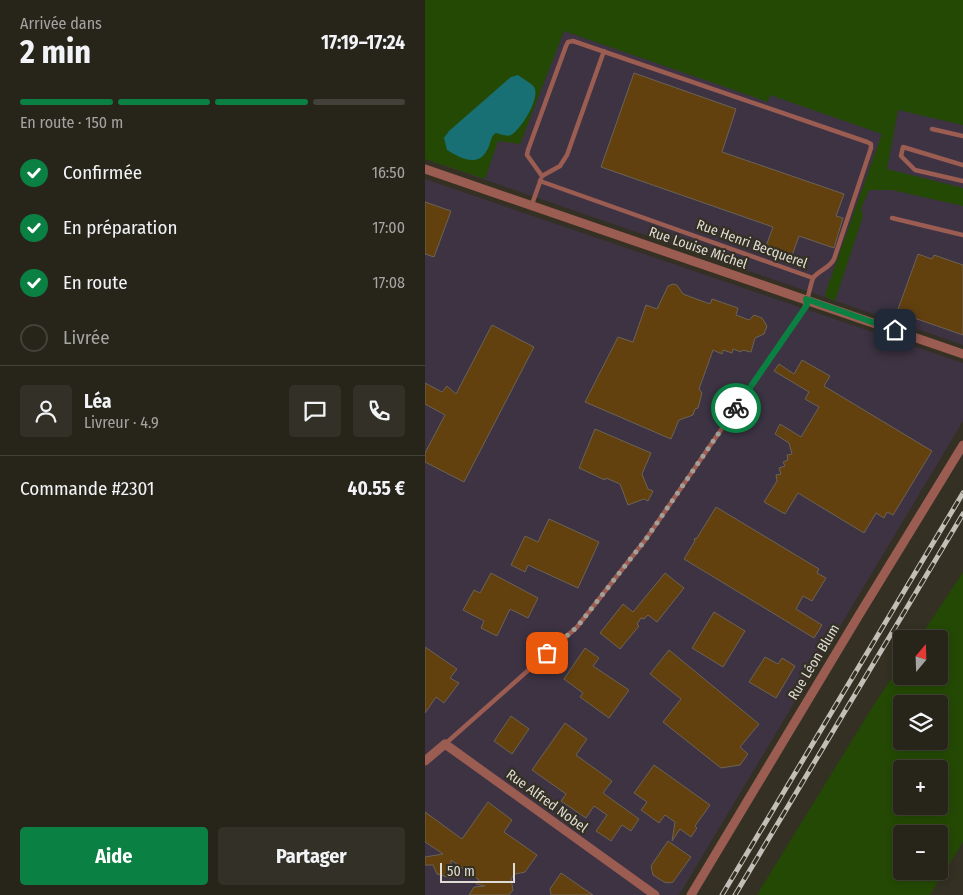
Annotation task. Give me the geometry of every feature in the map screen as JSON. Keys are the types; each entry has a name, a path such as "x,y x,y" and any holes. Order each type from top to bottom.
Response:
{"street":[{"name":"Rue Louise Michel","path":"425,169 963,354"},
{"name":"Rue Léon Blum","path":"691,895 859,614 963,445"},
{"path":"425,760 445,744"},
{"name":"Rue Alfred Nobel","path":"445,744 655,895"}],"lane":[{"path":"541,178 527,155 528,150 566,46 569,42 573,41 871,144 832,263 813,278"},
{"path":"531,207 541,178 560,166 567,155 604,51"},
{"path":"932,129 963,136"},
{"path":"963,165 903,147 901,156 915,170 963,181"},
{"name":"Rue Henri Becquerel","path":"445,744 577,627 646,539 807,305 806,299 813,278 541,178"},
{"path":"892,218 963,234"}],"shaded area":[{"path":"425,0 963,0 963,345 425,159"},
{"path":"425,179 963,363 963,421 679,895 425,895"}],"green space":[{"path":"425,0 963,0 963,125 898,110 887,169 963,188 963,206 892,190 869,190 861,209 863,216 835,301 827,298 825,294 882,134 770,95 768,102 564,31 520,144 498,141 485,179 425,159"},
{"path":"963,572 963,842 948,866 948,825 893,825 893,880 939,880 930,895 757,895 893,676 893,685 948,685 948,630 925,630"}],"water":[{"path":"518,75 534,87 535,92 535,98 529,113 520,127 507,136 496,133 492,137 485,153 476,160 465,159 447,150 444,138 449,131 511,77"}],"building":[{"path":"634,73 736,109 722,152 844,194 836,216 843,218 834,248 799,236 790,261 764,252 773,227 601,167"},
{"path":"425,202 451,211 434,257 425,254"},
{"path":"918,254 932,259 934,255 963,265 963,335 897,312"},
{"path":"677,285 683,294 710,304 712,299 738,308 736,315 749,320 754,315 762,318 767,326 764,334 755,338 751,352 742,350 741,352 733,349 732,353 723,350 722,354 713,350 699,389 702,393 698,408 695,409 693,415 679,420 671,439 585,402 618,337 633,342 646,305 657,309 668,286"},
{"path":"492,325 534,347 464,482 425,462 425,453 445,415 425,404 425,383 442,392 447,386 456,394"},
{"path":"802,360 830,376 824,386 932,451 893,515 887,512 884,518 876,513 864,533 798,493 785,514 764,502 777,481 776,475 781,474 779,468 785,466 783,462 788,460 787,455 792,454 789,443 775,434 780,424 801,437 819,407 805,399 809,392 774,371 779,364 794,374"},
{"path":"595,429 651,453 642,474 648,489 653,491 648,501 644,499 628,505 620,484 606,478 605,480 579,468"},
{"path":"716,507 819,569 817,573 826,578 812,601 803,596 796,609 822,625 814,638 684,559 695,541 694,539 697,538"},
{"path":"549,519 599,542 578,588 528,565 525,572 511,565 525,536 538,542"},
{"path":"491,573 538,598 528,618 510,609 497,636 481,628 484,621 463,610 474,590 480,593"},
{"path":"665,573 684,588 657,622 648,615 644,619 641,618 637,624 639,626 620,649 600,633 623,604 633,612"},
{"path":"714,612 745,631 723,667 692,648"},
{"path":"425,647 457,669 450,678 459,683 444,703 436,697 425,713"},
{"path":"585,648 599,658 593,666 629,690 609,718 580,697 583,693 564,679"},
{"path":"669,650 759,724 740,747 748,754 740,765 721,768 663,722 681,699 650,674"},
{"path":"765,657 778,664 782,658 795,666 776,698 749,682"},
{"path":"511,716 529,729 512,754 494,741"},
{"path":"565,723 587,739 576,755 612,781 603,793 639,819 631,831 622,825 611,841 596,831 607,815 594,806 586,818 561,801 566,794 532,770"},
{"path":"654,765 710,805 695,826 697,828 691,837 680,829 672,841 675,822 665,815 659,823 641,810 647,802 634,793"},
{"path":"488,802 512,820 504,832 537,855 525,872 515,874 511,879 513,890 509,895 469,895 474,887 485,886 476,884 479,880 451,860 451,878 437,874 433,865 425,865 425,857 443,854 425,842 425,812 462,839"},
{"path":"668,841 691,857 673,882 669,883 653,875 651,866"},
{"path":"561,873 593,895 551,895 550,889"}],"railway":[{"path":"722,895 963,493"},
{"path":"735,895 963,514"}],"way so far":[{"path":"547,653 577,627 646,539 736,408"}],"route":[{"path":"736,408 807,305 806,299 895,330"}]}
